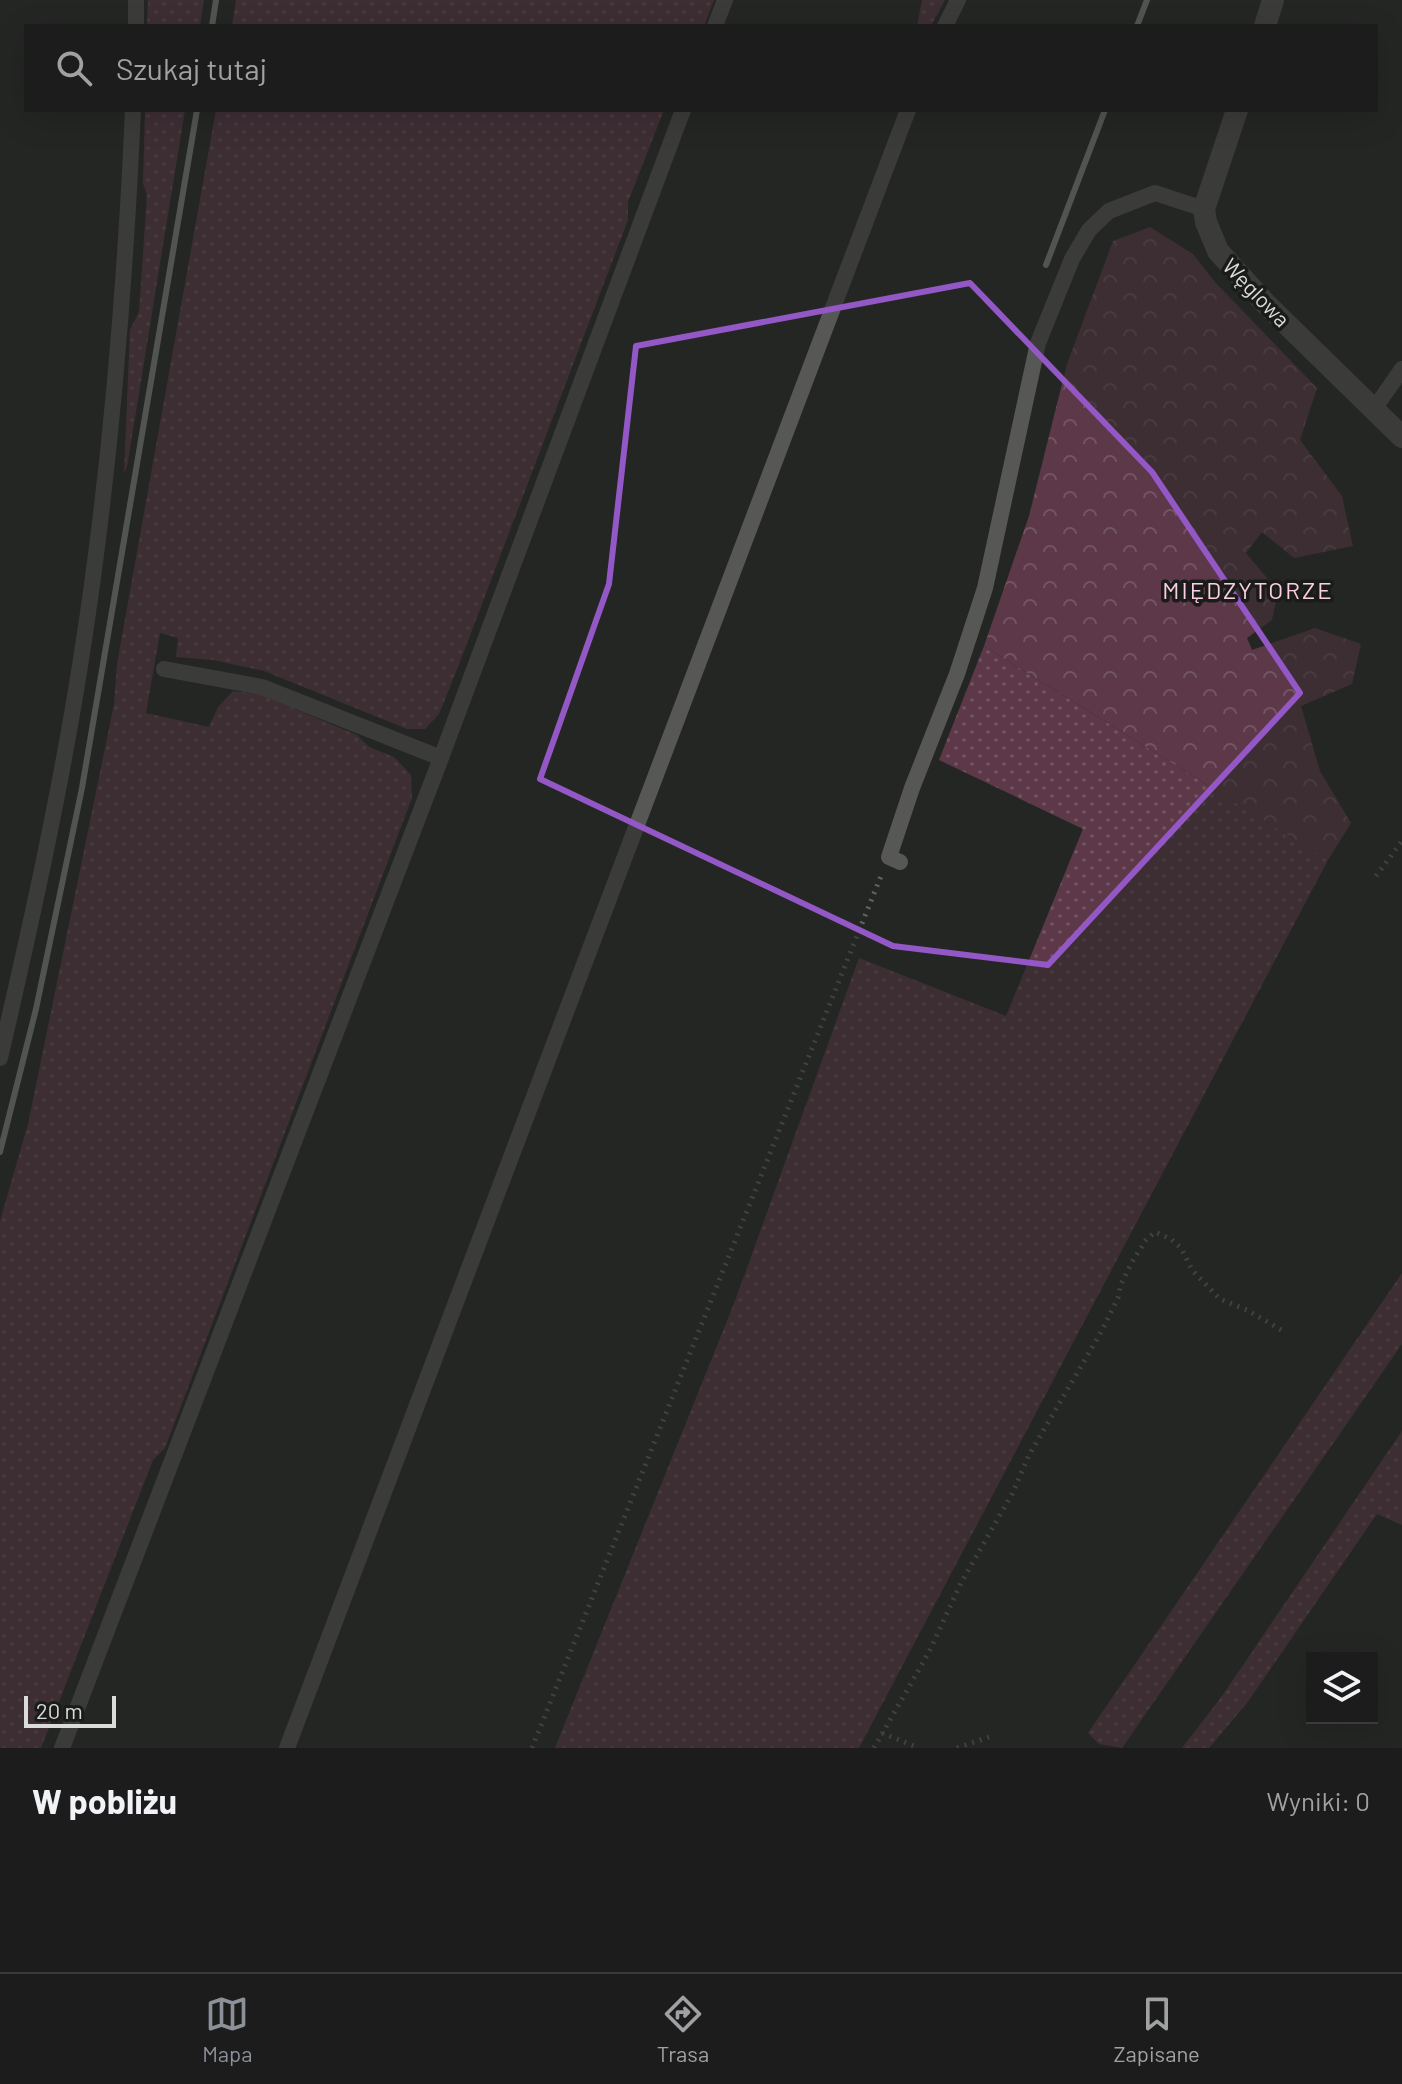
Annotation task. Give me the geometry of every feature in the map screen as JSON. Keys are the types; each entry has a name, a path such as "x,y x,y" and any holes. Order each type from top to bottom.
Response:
{"street":[{"path":"1266,24 1273,0"},
{"path":"1204,209 1236,112"},
{"name":"Węglowa","path":"1204,209 1218,251 1265,303 1402,437"}],"lane":[{"path":"136,0 136,24"},
{"path":"716,24 725,0"},
{"path":"946,24 958,0"},
{"path":"0,1058 39,887 84,639 114,395 133,112"},
{"path":"62,1748 441,758 682,112"},
{"path":"287,1748 907,112"},
{"path":"894,859 912,788 957,674 985,588 1038,343 1072,259 1089,230 1109,211 1155,193 1204,209"},
{"path":"1374,409 1402,369"},
{"path":"164,669 262,687 441,758"}],"path":[{"path":"1376,876 1402,841"},
{"path":"532,1748 690,1357 728,1252 894,859"},
{"path":"874,1748 929,1652 961,1583 1012,1494 1029,1455 1100,1334 1118,1298 1126,1273 1146,1240 1155,1232 1171,1239 1181,1248 1192,1270 1220,1299 1247,1310 1283,1331"},
{"path":"882,1733 919,1748"},
{"path":"957,1748 989,1737"}],"highlighted area":[{"path":"970,283 1152,472 1300,693 1048,965 893,946 540,779 609,584 636,346"}],"green space":[{"path":"148,0 204,0 200,24 147,24"},
{"path":"236,0 714,0 705,24 232,24"},
{"path":"922,0 945,0 932,24 917,24"},
{"path":"145,112 185,112 124,473 130,330 139,312 147,195 143,183"},
{"path":"216,112 663,112 628,202 628,220 458,667 439,714 425,729 407,729 264,671 213,660 176,657 178,638 160,633 146,713 209,727 218,707 233,691 259,694 357,735 369,747 394,757 411,775 412,798 165,1448 153,1460 41,1748 0,1748 0,1221 28,1124 114,704 117,664"},
{"path":"1150,227 1193,254 1214,281 1317,388 1300,440 1342,496 1353,546 1294,558 1262,532 1246,553 1278,591 1272,620 1247,638 1252,650 1315,628 1361,644 1352,684 1301,706 1320,771 1351,823 1328,860 984,646 1029,516 1067,364 1113,241"},
{"path":"984,646 1328,860 859,1748 555,1748 735,1301 859,958 1006,1016 1083,829 939,760"},
{"path":"1402,1273 1402,1344 1122,1748 1099,1744 1088,1733"},
{"path":"1402,1431 1402,1525 1377,1514 1247,1703 1209,1748 1182,1748 1222,1696"}],"railway":[{"path":"212,24 216,0"},
{"path":"1138,24 1147,0"},
{"path":"0,1152 36,1009 82,788 197,112"},
{"path":"1046,265 1104,112"}],"district":[{"name":"MIĘDZYTORZE","path":"1248,589"}]}
